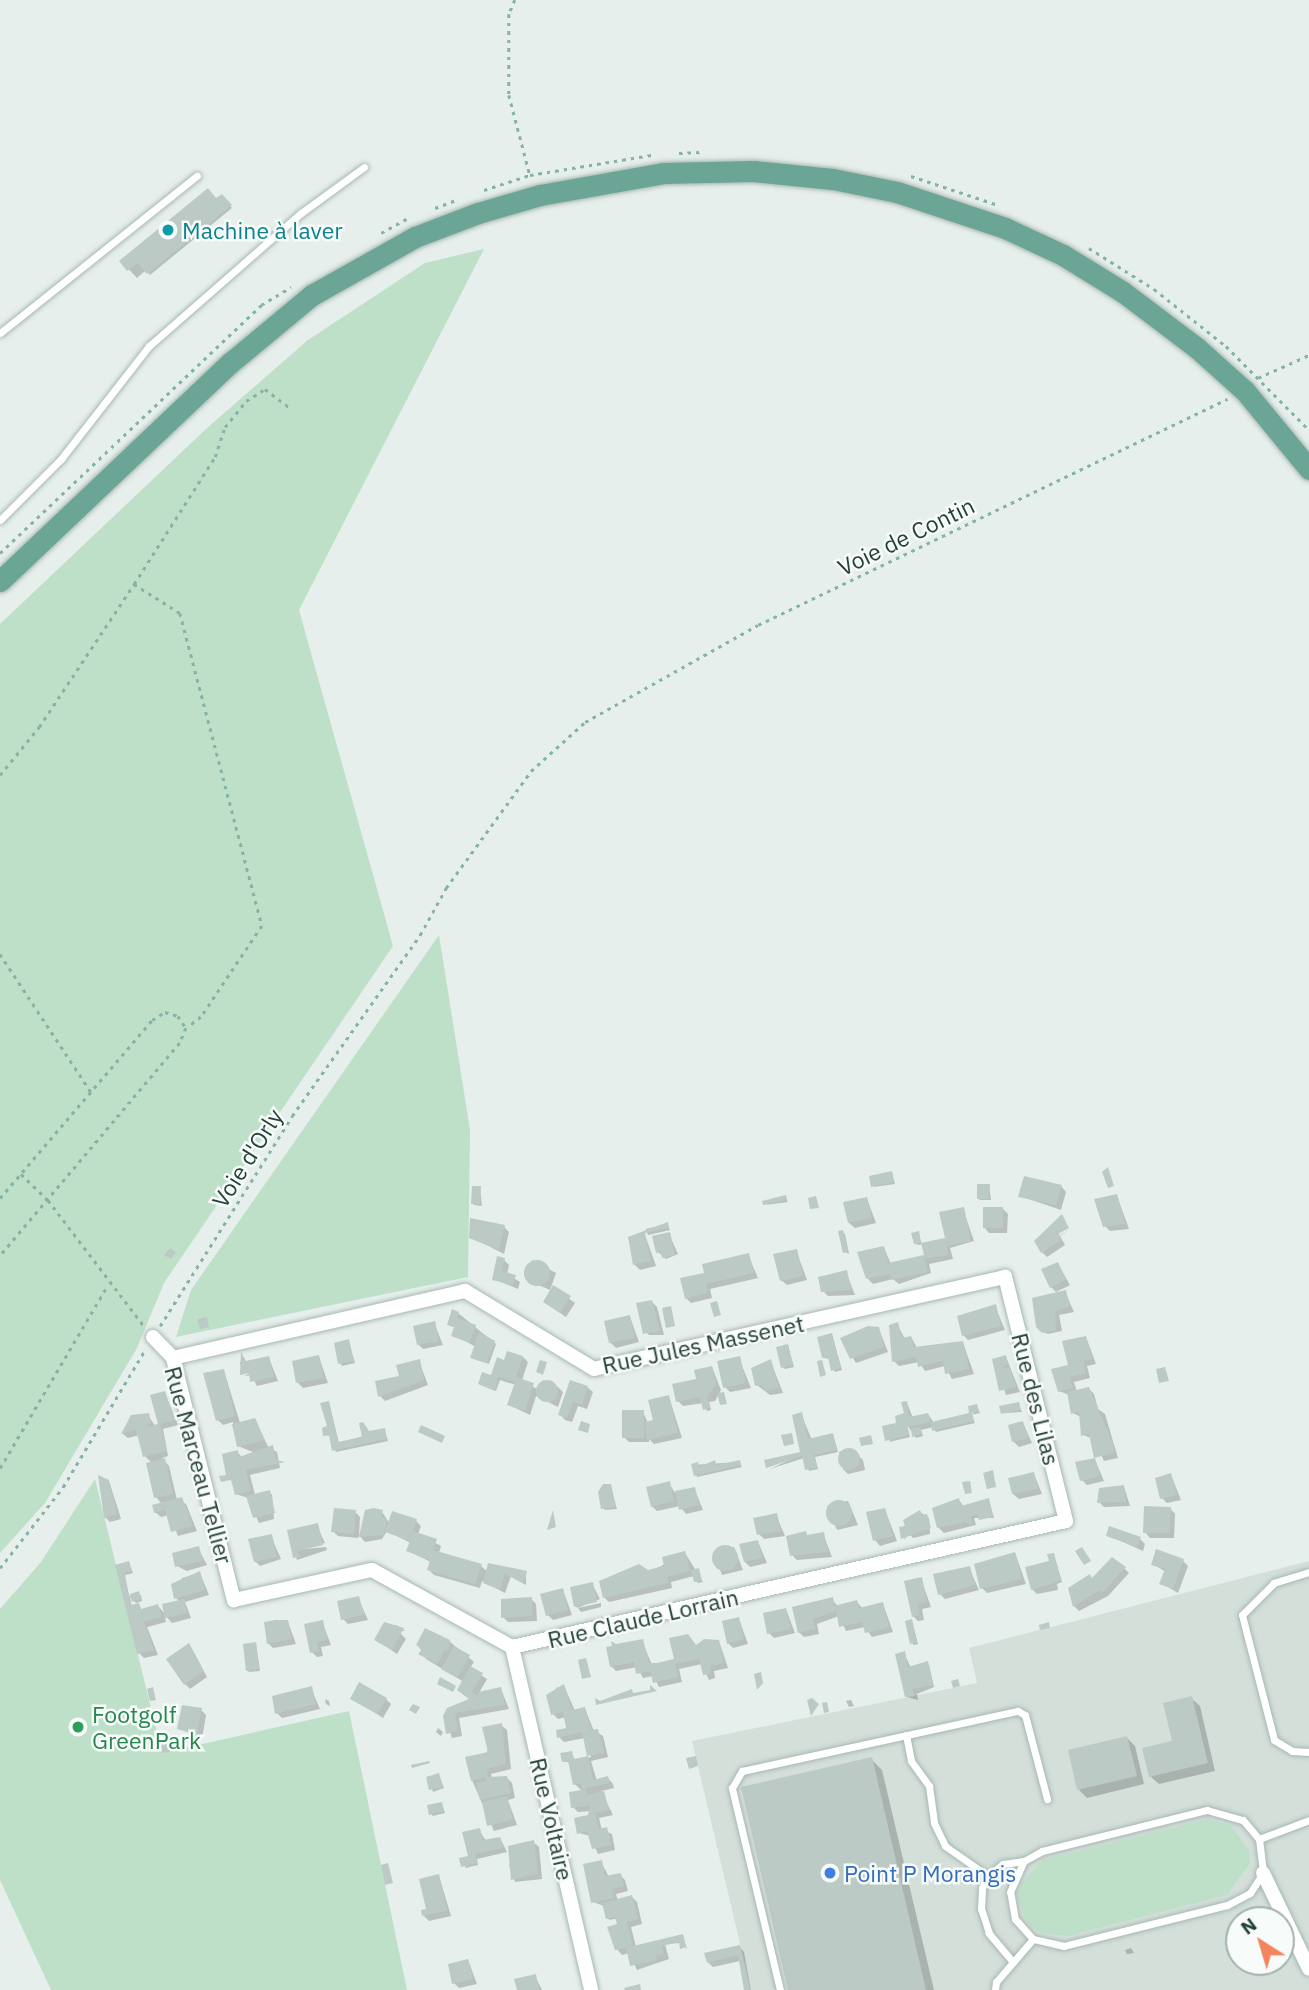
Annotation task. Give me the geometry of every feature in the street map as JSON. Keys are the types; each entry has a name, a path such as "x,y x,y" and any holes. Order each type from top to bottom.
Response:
{"main road":[{"path":"0,581 230,363 312,295 415,237 478,213 540,195 663,173 753,171 833,179 897,192 1005,228 1063,255 1123,292 1245,391 1309,469"}],"street":[{"name":"Rue Jules Massenet","path":"173,1358 464,1291 594,1369 1005,1277"},
{"name":"Rue des Lilas","path":"1005,1277 1066,1521"},
{"name":"Rue Marceau Tellier","path":"153,1337 173,1358 234,1600 372,1570 513,1647"},
{"name":"Rue Claude Lorrain","path":"513,1647 1066,1521"},
{"name":"Rue Voltaire","path":"513,1647 591,1990"},
{"path":"1262,1874 1309,1969"}],"lane":[{"path":"0,520 61,459 149,346 301,213 364,167"},
{"path":"0,333 197,176"},
{"path":"1309,1572 1275,1583 1242,1615 1274,1740 1292,1751 1309,1752"},
{"path":"780,1990 732,1788 742,1771 1018,1711 1025,1715 1047,1799"},
{"path":"906,1735 911,1761 929,1786 934,1823 945,1846 988,1876"},
{"path":"1013,1962 989,1933 982,1909 988,1876 1003,1864 1024,1861 1042,1851 1207,1810 1243,1820 1259,1839 1262,1874 1250,1893 1227,1905 1064,1946 1033,1939 1022,1930 1011,1907 1014,1876 1024,1861"},
{"path":"1259,1839 1309,1820"},
{"path":"995,1990 1013,1962 1033,1939"}],"path":[{"path":"515,0 509,14 509,95 530,175"},
{"name":"Voie de Contin","path":"531,771 585,722 758,625 1245,391 1261,376 1309,355"},
{"path":"0,775 39,727 134,584 215,457 225,427 246,401 264,390 290,408"},
{"path":"0,1256 180,1043 186,1028 201,1017 262,926 180,612 134,584"},
{"name":"Voie d'Orly","path":"0,1568 63,1487 153,1337 292,1116 531,771"},
{"path":"0,954 91,1092"},
{"path":"0,1198 152,1020 165,1012 178,1016 186,1028"},
{"path":"21,1174 47,1200 108,1285 153,1337"},
{"path":"0,1468 108,1285"}],"shaded area":[{"path":"1309,1561 1309,1990 751,1990 692,1741 977,1683 969,1648"}],"green space":[{"path":"484,249 299,610 393,946 164,1283 137,1348 45,1503 0,1553 0,624 206,429 308,340 425,263"},
{"path":"439,935 470,1130 468,1277 176,1337 191,1290"},
{"name":"Footgolf GreenPark","path":"95,1479 162,1753 349,1711 407,1990 51,1990 0,1880 0,1609 41,1562"},
{"path":"1208,1819 1230,1825 1249,1850 1250,1863 1227,1895 1068,1936 1041,1933 1030,1926 1018,1896 1022,1882 1043,1860"}],"building":[{"path":"208,188 216,198 222,194 232,205 147,274 138,263 127,271 119,261"},
{"path":"1108,1167 1114,1186 1108,1188 1102,1172"},
{"path":"892,1171 894,1182 871,1187 869,1176"},
{"path":"1024,1176 1062,1185 1056,1205 1018,1197"},
{"path":"977,1184 990,1184 989,1199 977,1199"},
{"path":"472,1186 481,1186 480,1204 471,1204"},
{"path":"1117,1194 1125,1224 1103,1227 1094,1199"},
{"path":"786,1195 787,1200 763,1205 762,1201"},
{"path":"816,1196 819,1208 810,1209 808,1198"},
{"path":"867,1197 872,1218 848,1223 843,1202"},
{"path":"964,1207 971,1241 947,1246 948,1255 925,1259 928,1272 892,1280 890,1274 866,1279 857,1252 884,1246 888,1263 924,1255 921,1243 945,1238 939,1212"},
{"path":"983,1207 1003,1207 1003,1228 983,1228"},
{"path":"1062,1214 1069,1228 1058,1234 1061,1240 1041,1253 1034,1241"},
{"path":"470,1218 505,1225 499,1250 469,1238"},
{"path":"668,1222 669,1228 645,1233 651,1261 633,1265 628,1237"},
{"path":"843,1230 848,1252 843,1253 838,1231"},
{"path":"919,1231 921,1243 914,1244 911,1233"},
{"path":"670,1232 675,1255 662,1258 661,1252 656,1253 652,1236"},
{"path":"170,1248 176,1252 171,1259 164,1255"},
{"path":"797,1249 803,1276 780,1281 773,1254"},
{"path":"749,1253 754,1273 706,1284 708,1293 685,1299 680,1278 704,1273 702,1264"},
{"path":"497,1256 505,1258 502,1271 516,1275 513,1285 492,1280"},
{"path":"537,1260 546,1264 550,1273 546,1282 537,1286 528,1282 524,1273 528,1264"},
{"path":"1058,1262 1066,1280 1050,1288 1041,1269"},
{"path":"847,1270 851,1290 821,1292 818,1277"},
{"path":"553,1285 571,1296 560,1313 543,1302"},
{"path":"1066,1290 1070,1307 1055,1311 1056,1330 1042,1333 1036,1327 1032,1298"},
{"path":"652,1300 660,1331 643,1334 636,1303"},
{"path":"717,1301 721,1315 714,1317 710,1303"},
{"path":"996,1304 1001,1326 962,1336 957,1316"},
{"path":"671,1306 675,1326 666,1328 662,1308"},
{"path":"452,1309 459,1312 457,1318 476,1325 470,1343 451,1336 454,1327 447,1325"},
{"path":"630,1315 635,1338 609,1343 604,1321"},
{"path":"207,1317 209,1327 200,1329 197,1319"},
{"path":"435,1321 439,1341 417,1345 413,1326"},
{"path":"898,1322 902,1338 911,1336 914,1347 963,1341 969,1369 945,1374 943,1361 918,1367 916,1357 892,1362 889,1325"},
{"path":"868,1326 879,1327 884,1347 850,1359 840,1338"},
{"path":"479,1332 495,1341 487,1363 470,1358"},
{"path":"832,1333 841,1368 831,1371 828,1357 822,1358 817,1337"},
{"path":"1086,1336 1092,1359 1083,1361 1086,1373 1070,1377 1073,1388 1058,1392 1051,1369 1068,1365 1062,1341"},
{"path":"349,1339 354,1361 338,1364 334,1343"},
{"path":"788,1344 793,1365 781,1368 776,1347"},
{"path":"507,1351 523,1356 516,1377 534,1383 525,1411 507,1405 515,1382 498,1377 495,1391 478,1384 482,1372 491,1375 497,1357 504,1360"},
{"path":"241,1352 246,1361 269,1356 274,1377 250,1382 249,1373 240,1375"},
{"path":"319,1355 324,1378 296,1383 292,1361"},
{"path":"1006,1355 1008,1364 1002,1368 1010,1367 1016,1387 999,1391 992,1359"},
{"path":"740,1356 746,1383 723,1388 717,1361"},
{"path":"420,1359 424,1380 378,1397 375,1381 399,1376 396,1365"},
{"path":"771,1359 779,1388 764,1391 762,1385 755,1386 751,1368"},
{"path":"540,1360 547,1362 543,1375 536,1372"},
{"path":"822,1360 826,1375 820,1377 817,1361"},
{"path":"712,1366 716,1384 707,1397 710,1408 703,1410 700,1397 676,1402 672,1384 696,1379 694,1370"},
{"path":"1165,1367 1169,1381 1159,1383 1156,1369"},
{"path":"224,1369 235,1416 216,1421 203,1373"},
{"path":"547,1380 555,1383 558,1391 555,1399 547,1402 539,1399 536,1391 539,1383"},
{"path":"570,1380 588,1386 582,1405 573,1402 567,1418 558,1415"},
{"path":"1089,1387 1114,1446 1114,1453 1094,1458 1089,1434 1081,1436 1079,1412 1071,1414 1067,1392"},
{"path":"165,1391 174,1420 160,1424 167,1451 143,1457 136,1430 121,1434 131,1415 149,1413 151,1423 145,1427 158,1424 150,1395"},
{"path":"724,1392 727,1404 720,1405 717,1393"},
{"path":"669,1395 678,1433 647,1440 645,1422 653,1420 648,1400"},
{"path":"329,1401 338,1442 362,1437 359,1423 363,1422 369,1431 385,1428 387,1439 332,1451 329,1435 323,1436 322,1428 327,1426 320,1403"},
{"path":"907,1401 909,1417 928,1413 931,1422 907,1427 909,1435 885,1441 882,1426 896,1423 895,1416 904,1413 901,1402"},
{"path":"1019,1402 1021,1410 1001,1414 999,1406"},
{"path":"977,1404 979,1411 972,1413 974,1421 932,1431 931,1422 969,1413 968,1406"},
{"path":"622,1410 644,1410 644,1438 622,1438"},
{"path":"802,1412 808,1439 833,1433 837,1450 814,1455 817,1468 805,1470 802,1456 766,1468 764,1460 800,1452 792,1415"},
{"path":"255,1418 265,1440 237,1447 232,1424"},
{"path":"581,1421 590,1424 588,1433 578,1430"},
{"path":"1023,1421 1028,1438 1012,1442 1008,1425"},
{"path":"421,1425 445,1436 442,1443 418,1432"},
{"path":"920,1427 922,1434 912,1437 911,1429"},
{"path":"792,1433 794,1444 784,1446 781,1435"},
{"path":"871,1435 873,1444 861,1446 859,1438"},
{"path":"273,1445 276,1460 285,1462 246,1470 251,1491 235,1495 231,1480 221,1482 219,1476 226,1475 222,1454 238,1450 239,1457"},
{"path":"849,1448 857,1451 860,1459 857,1467 849,1470 841,1467 838,1459 841,1451"},
{"path":"165,1458 173,1494 154,1498 146,1463"},
{"path":"1095,1458 1100,1476 1080,1481 1075,1462"},
{"path":"715,1460 716,1465 740,1460 741,1465 694,1476 691,1464 698,1462 699,1467"},
{"path":"993,1470 996,1487 987,1489 983,1473"},
{"path":"1034,1472 1038,1489 1012,1494 1008,1478"},
{"path":"1171,1473 1177,1495 1160,1499 1155,1478"},
{"path":"98,1475 109,1480 117,1514 104,1518"},
{"path":"670,1481 674,1501 651,1507 646,1487"},
{"path":"970,1481 972,1493 965,1494 962,1482"},
{"path":"603,1484 611,1484 616,1507 601,1509 598,1492"},
{"path":"1124,1485 1126,1502 1097,1503 1099,1488"},
{"path":"695,1487 699,1505 679,1510 675,1491"},
{"path":"270,1490 275,1513 253,1518 246,1496"},
{"path":"182,1497 193,1526 171,1532 165,1510 154,1513 152,1505"},
{"path":"959,1498 961,1506 989,1498 993,1517 979,1520 977,1515 971,1516 972,1525 965,1522 937,1528 932,1508"},
{"path":"839,1500 848,1504 852,1513 848,1522 839,1526 830,1522 826,1513 830,1504"},
{"path":"1144,1506 1171,1507 1170,1533 1143,1533"},
{"path":"334,1508 356,1510 354,1534 331,1532"},
{"path":"885,1508 893,1536 873,1541 866,1512"},
{"path":"365,1510 383,1510 381,1517 387,1519 384,1535 359,1537"},
{"path":"553,1510 556,1527 547,1530"},
{"path":"920,1510 922,1515 927,1514 931,1528 901,1539 899,1527 905,1526 903,1520"},
{"path":"392,1511 417,1519 413,1531 437,1539 433,1550 482,1564 475,1584 427,1570 430,1560 406,1551 410,1541 385,1532"},
{"path":"777,1513 781,1531 757,1535 753,1518"},
{"path":"318,1523 323,1545 298,1551 300,1557 293,1558 287,1530"},
{"path":"1109,1526 1141,1537 1137,1547 1106,1536"},
{"path":"806,1531 807,1535 824,1532 828,1552 790,1556 786,1536"},
{"path":"272,1534 277,1557 254,1562 248,1539"},
{"path":"758,1540 762,1558 744,1562 739,1544"},
{"path":"725,1545 734,1549 738,1558 734,1567 725,1571 716,1567 712,1558 716,1549"},
{"path":"199,1546 203,1561 175,1567 172,1553"},
{"path":"1082,1547 1091,1561 1084,1565 1075,1551"},
{"path":"1156,1549 1184,1559 1173,1589 1159,1584 1165,1569 1151,1565"},
{"path":"685,1551 690,1571 667,1577 668,1583 603,1598 599,1581 639,1564 648,1570 664,1566 662,1557"},
{"path":"1015,1552 1022,1579 980,1589 974,1564"},
{"path":"1054,1553 1061,1581 1031,1590 1025,1567 1049,1561 1047,1554"},
{"path":"1112,1557 1126,1567 1102,1593 1100,1590 1073,1607 1068,1588 1090,1574 1092,1578"},
{"path":"129,1561 132,1571 124,1573 131,1605 139,1603 141,1609 158,1604 162,1617 144,1622 154,1650 137,1654 115,1565"},
{"path":"488,1563 527,1571 524,1584 505,1574 500,1590 483,1583"},
{"path":"970,1566 975,1585 938,1595 933,1574"},
{"path":"699,1568 702,1581 694,1582 691,1570"},
{"path":"200,1571 205,1590 174,1599 171,1584"},
{"path":"922,1577 927,1602 918,1604 920,1615 912,1617 904,1581"},
{"path":"593,1582 597,1602 574,1607 570,1587"},
{"path":"563,1588 568,1610 546,1616 540,1594"},
{"path":"139,1591 141,1599 132,1602 130,1594"},
{"path":"359,1596 364,1615 341,1620 337,1601"},
{"path":"532,1597 533,1616 501,1618 501,1599"},
{"path":"833,1597 834,1606 857,1600 859,1608 883,1602 889,1628 865,1633 862,1622 839,1627 836,1611 813,1619 815,1629 798,1633 792,1607"},
{"path":"184,1599 187,1613 165,1618 162,1604"},
{"path":"786,1608 791,1629 767,1634 763,1613"},
{"path":"739,1617 744,1639 727,1644 722,1621"},
{"path":"912,1619 917,1642 910,1644 905,1621"},
{"path":"288,1620 292,1639 267,1644 264,1622"},
{"path":"323,1620 327,1640 317,1642 319,1651 310,1653 304,1624"},
{"path":"384,1622 404,1628 392,1650 374,1640"},
{"path":"1049,1622 1050,1628 1040,1630 1039,1625"},
{"path":"425,1628 450,1640 448,1651 445,1650 437,1664 418,1654 422,1649 416,1645"},
{"path":"688,1634 696,1645 704,1639 719,1640 724,1663 710,1666 711,1674 703,1675 699,1659 675,1664 678,1677 653,1683 650,1671 636,1674 634,1662 610,1667 606,1647 612,1646 611,1641 616,1644 643,1639 649,1663 657,1663 674,1659 669,1638"},
{"path":"256,1642 259,1669 246,1671 243,1644"},
{"path":"189,1643 204,1671 184,1685 166,1659"},
{"path":"454,1646 470,1655 457,1678 441,1669"},
{"path":"905,1651 908,1667 928,1661 933,1685 927,1686 924,1678 926,1686 912,1689 914,1696 905,1697 895,1654"},
{"path":"586,1658 591,1677 582,1679 578,1660"},
{"path":"470,1666 483,1673 472,1692 478,1696 478,1692 501,1687 505,1705 455,1713 458,1731 446,1734 443,1716 447,1708 469,1699 457,1690"},
{"path":"761,1672 763,1683 757,1690 754,1674"},
{"path":"440,1677 456,1686 453,1692 437,1684"},
{"path":"958,1679 960,1686 953,1688 951,1681"},
{"path":"359,1682 387,1698 377,1714 350,1699"},
{"path":"564,1684 572,1710 585,1707 591,1730 598,1729 604,1753 587,1756 582,1732 557,1738 556,1730 566,1728 563,1712 551,1715 546,1695"},
{"path":"650,1685 657,1691 596,1705 595,1698 600,1701 632,1689 633,1693 650,1690"},
{"path":"312,1686 316,1704 275,1714 272,1696"},
{"path":"153,1687 156,1700 150,1701 147,1689"},
{"path":"1192,1696 1208,1763 1149,1777 1142,1748 1172,1741 1163,1703"},
{"path":"812,1698 819,1704 811,1716 807,1700"},
{"path":"827,1702 829,1712 824,1713 822,1703"},
{"path":"413,1704 420,1707 416,1714 409,1710"},
{"path":"182,1705 202,1708 197,1735 177,1729"},
{"path":"502,1723 506,1764 487,1769 488,1777 507,1776 511,1793 480,1800 476,1783 486,1781 485,1777 471,1781 465,1757 488,1752 482,1727"},
{"path":"1127,1736 1137,1776 1077,1790 1068,1750"},
{"path":"168,1741 170,1752 162,1753 160,1743"},
{"path":"572,1751 574,1759 588,1756 593,1780 608,1776 610,1783 586,1788 587,1795 604,1791 609,1810 595,1813 599,1829 607,1827 611,1845 592,1849 587,1831 577,1834 574,1818 588,1815 590,1806 571,1808 569,1792 582,1790 581,1783 573,1785 568,1761 562,1762 560,1753"},
{"path":"696,1756 698,1766 689,1769 686,1758"},
{"path":"872,1757 926,1990 788,1990 741,1787"},
{"path":"430,1763 412,1768 411,1765"},
{"path":"439,1773 443,1787 429,1790 426,1777"},
{"path":"507,1796 513,1820 487,1826 482,1802"},
{"path":"442,1802 444,1811 429,1815 427,1805"},
{"path":"480,1828 483,1840 500,1837 503,1848 475,1854 477,1863 461,1867 459,1858 468,1856 462,1832"},
{"path":"534,1840 538,1874 511,1880 508,1846"},
{"path":"602,1860 605,1876 621,1873 624,1886 612,1889 614,1898 591,1903 583,1864"},
{"path":"388,1863 393,1883 385,1885 381,1865"},
{"path":"439,1874 447,1911 422,1916 421,1910 426,1909 419,1879"},
{"path":"632,1895 638,1919 627,1922 633,1946 683,1934 686,1947 680,1949 679,1942 662,1946 664,1954 656,1956 657,1960 630,1966 626,1948 615,1950 607,1927 617,1924 615,1917 606,1919 602,1903"},
{"path":"740,1945 750,1990 744,1990 738,1955 707,1963 704,1953"},
{"path":"468,1959 473,1979 452,1984 448,1964"},
{"path":"536,1974 539,1990 517,1990 514,1979"},
{"path":"640,1984 641,1990 624,1988"}],"place":[{"name":"Machine à laver","path":"168,230"},
{"name":"Footgolf GreenPark","path":"78,1727"},
{"name":"Point P Morangis","path":"830,1873"}]}
